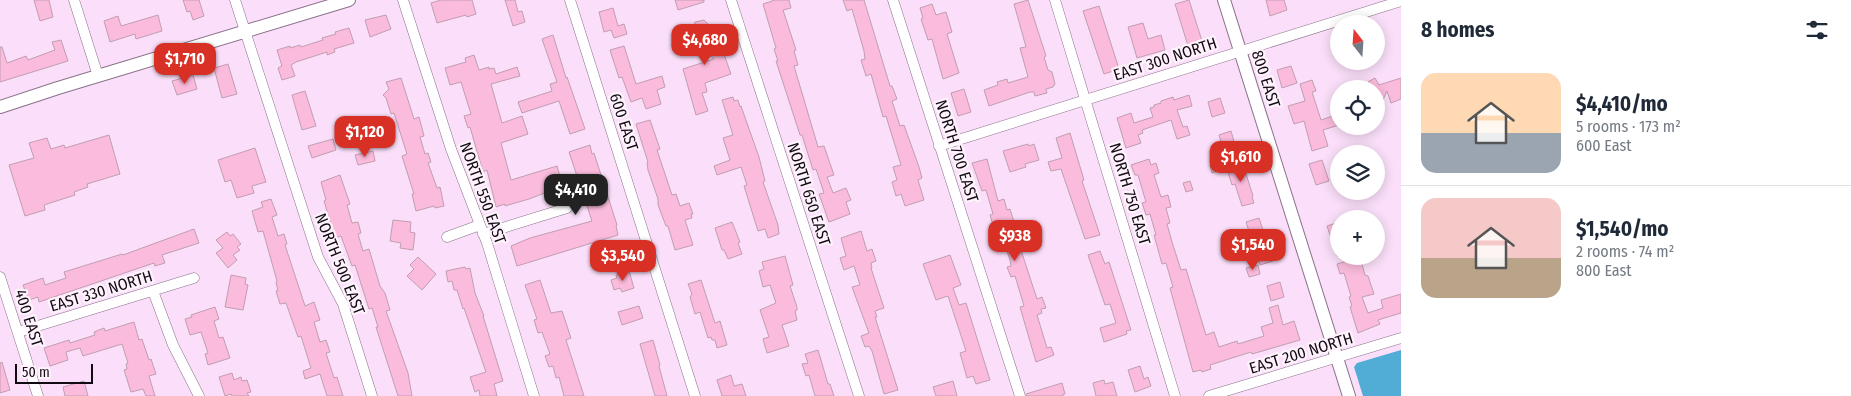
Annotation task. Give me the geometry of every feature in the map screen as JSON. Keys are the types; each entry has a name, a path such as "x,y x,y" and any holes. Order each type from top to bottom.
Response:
{"main road":[{"path":"0,107 349,0"},
{"name":"800 EAST","path":"1224,0 1350,396"}],"street":[{"path":"74,0 98,76"},
{"name":"NORTH 500 EAST","path":"235,0 318,257 343,304 372,396"},
{"name":"NORTH 550 EAST","path":"403,0 451,149 482,230 534,396"},
{"name":"600 EAST","path":"570,0 695,396"},
{"name":"NORTH 650 EAST","path":"731,0 859,396"},
{"name":"NORTH 700 EAST","path":"893,0 1020,396"},
{"name":"NORTH 750 EAST","path":"1055,0 1175,396"},
{"name":"EAST 300 NORTH","path":"939,146 1401,1"},
{"path":"448,237 568,208"},
{"name":"400 EAST","path":"0,277 38,396"},
{"name":"EAST 330 NORTH","path":"18,332 194,278"},
{"path":"153,291 173,346 199,396"},
{"name":"EAST 200 NORTH","path":"1209,396 1401,338"}],"water":[{"path":"1401,350 1401,396 1363,396 1354,367 1357,363"}],"building":[{"path":"34,0 49,0 53,17 40,21"},
{"path":"183,0 199,0 204,16 193,20 190,11 187,12"},
{"path":"441,0 472,0 476,14 437,23 431,3"},
{"path":"505,0 515,0 518,12 522,11 525,22 513,26"},
{"path":"675,0 704,0 704,2 678,10"},
{"path":"775,0 789,0 791,8 783,10 796,50 794,51 798,65 794,66 818,147 824,146 834,175 827,177 833,193 846,188 851,200 846,202 850,214 829,222 819,194 824,193 816,169 813,170 802,135 800,135 776,61 778,61 774,49 776,48 763,4"},
{"path":"843,0 864,0 890,86 892,86 897,99 892,101 900,126 904,125 919,167 922,178 918,180 924,200 905,206 901,194 896,196 892,182 897,180 893,167 901,165 886,116 883,117 871,74 866,76 861,60 865,59 864,51 852,9 847,11"},
{"path":"1028,0 1046,56 1044,57 1048,70 1052,72 1055,84 1053,87 1046,89 1047,93 1035,96 1034,92 1030,92 989,106 984,90 998,85 997,82 1007,79 1008,83 1028,77 1020,48 1026,47 1014,4"},
{"path":"1189,0 1203,44 1189,49 1175,4"},
{"path":"1266,0 1284,0 1287,10 1270,16"},
{"path":"932,4 936,15 946,12 952,32 947,34 959,73 943,79 932,39 928,40 921,19 923,18 920,8"},
{"path":"1099,6 1119,69 1104,74 1083,11"},
{"path":"613,8 618,26 624,24 627,34 614,38 611,30 604,32 599,12"},
{"path":"158,15 162,31 136,39 135,34 110,42 104,21 118,16 121,26"},
{"path":"386,15 391,29 370,37 365,20"},
{"path":"704,20 710,26 713,35 719,40 731,74 705,83 707,92 702,93 708,111 696,115 683,69 714,59 698,45 693,31 695,22"},
{"path":"1143,23 1148,39 1161,35 1165,50 1137,58 1128,27"},
{"path":"349,28 354,43 334,49 335,52 327,55 327,52 296,62 291,65 295,76 282,80 278,68 282,66 277,50 290,46 290,48 300,45 301,47 323,40 322,38"},
{"path":"553,35 566,78 585,129 570,134 559,101 522,113 518,102 552,91 550,84 557,82 542,39"},
{"path":"61,40 68,61 0,82 0,47 2,47 7,63 26,56 28,60 55,50 52,42"},
{"path":"624,46 636,84 662,76 665,87 657,90 661,104 646,109 642,98 631,102 622,77 619,78 610,50"},
{"path":"474,55 479,70 489,67 489,69 494,68 496,74 517,67 520,76 491,84 502,123 522,116 528,134 501,143 511,180 557,166 563,186 529,199 496,207 487,170 483,172 470,127 468,128 464,116 471,114 461,82 450,85 445,68 466,62 465,58"},
{"path":"228,64 237,94 222,98 214,68"},
{"path":"1291,66 1297,83 1282,88 1277,70"},
{"path":"193,75 197,89 177,95 172,81"},
{"path":"401,78 414,119 419,117 424,136 420,137 425,154 428,153 431,162 428,163 437,188 440,187 444,206 435,208 434,206 416,211 412,194 414,194 402,156 407,154 394,113 391,114 386,98 383,95 389,89 386,82"},
{"path":"1401,78 1401,99 1391,103 1387,91 1385,95 1385,83"},
{"path":"1312,80 1316,91 1312,92 1321,120 1330,117 1330,128 1323,130 1328,146 1312,151 1304,121 1294,124 1288,106 1305,101 1300,84"},
{"path":"964,89 971,112 958,116 951,93"},
{"path":"305,91 316,126 302,130 292,95"},
{"path":"1189,95 1192,106 1177,110 1183,127 1187,126 1190,135 1177,139 1171,120 1142,130 1143,133 1138,135 1141,143 1126,148 1117,118 1131,113 1134,123 1153,117 1150,108 1154,107 1154,105 1173,97 1174,100"},
{"path":"733,97 734,101 738,100 741,106 759,157 765,181 763,182 778,225 779,234 768,238 765,229 758,231 744,186 747,185 741,167 717,175 714,166 730,160 723,138 733,135 722,100"},
{"path":"1220,98 1225,113 1212,117 1208,102"},
{"path":"650,120 660,149 657,150 672,195 676,194 680,206 689,203 693,214 691,214 692,218 685,220 693,245 675,250 668,226 666,226 658,205 658,199 648,170 648,162 636,124"},
{"path":"1231,131 1235,145 1223,148 1219,135"},
{"path":"1070,133 1084,180 1082,181 1100,235 1085,239 1061,169 1051,171 1048,162 1062,158 1056,138"},
{"path":"109,135 120,174 87,184 88,187 74,192 75,195 44,205 45,210 25,216 9,165 34,158 29,143 47,138 51,149 64,145 65,148"},
{"path":"333,139 336,150 312,158 308,146"},
{"path":"1028,144 1029,146 1034,144 1039,160 1025,164 1026,167 1010,172 1003,151"},
{"path":"590,145 617,225 618,235 517,266 511,246 530,238 592,221 569,152"},
{"path":"255,148 266,182 252,186 254,193 237,198 231,180 225,182 218,160"},
{"path":"373,151 375,161 358,165 355,155"},
{"path":"987,159 998,201 1004,199 1007,210 1010,209 1018,235 1016,235 1037,299 1042,297 1046,308 1041,309 1042,313 1037,315 1047,348 1051,347 1054,355 1036,362 1020,307 1024,306 1015,276 1011,277 1007,267 1011,266 1010,260 1003,239 998,241 990,215 993,214 986,190 982,191 972,163"},
{"path":"1149,159 1151,165 1156,163 1159,173 1154,175 1161,197 1168,195 1171,207 1166,208 1170,223 1167,224 1181,270 1186,269 1206,335 1214,332 1219,347 1237,341 1238,344 1264,336 1261,327 1273,323 1269,308 1278,305 1283,325 1294,321 1300,340 1252,354 1251,352 1210,365 1211,369 1202,372 1201,370 1193,372 1170,288 1173,287 1166,263 1162,264 1150,214 1146,215 1142,203 1146,202 1138,175 1135,175 1131,165"},
{"path":"1322,160 1329,181 1316,185 1309,164"},
{"path":"1221,161 1223,169 1212,173 1210,165"},
{"path":"1242,161 1254,203 1242,206 1235,184 1232,185 1226,166"},
{"path":"340,175 350,204 347,205 352,223 358,222 361,233 358,234 363,251 369,249 380,286 385,293 390,310 386,311 408,373 412,396 398,396 376,327 378,327 372,308 369,309 355,265 352,266 341,236 335,238 324,201 326,200 321,182"},
{"path":"1190,181 1193,190 1186,192 1183,183"},
{"path":"271,199 277,215 272,217 278,236 284,234 287,244 285,245 305,306 314,302 320,320 314,322 320,342 326,340 330,352 326,353 334,378 337,377 343,396 327,396 320,374 305,379 303,371 311,368 301,336 298,337 286,303 280,304 276,291 278,291 277,281 263,231 258,232 252,211 263,207 261,202"},
{"path":"1259,218 1273,261 1260,265 1246,222"},
{"path":"393,220 411,222 410,232 415,233 413,250 400,248 401,243 390,241"},
{"path":"732,222 740,242 738,243 742,254 728,259 724,250 722,250 715,228"},
{"path":"194,229 199,243 162,255 165,263 155,266 154,263 39,302 38,297 29,300 23,285 43,278 45,285 66,278 64,272 123,255"},
{"path":"861,231 867,251 872,249 876,261 871,263 871,268 884,308 875,311 877,317 875,317 898,390 884,394 872,351 869,346 865,347 861,336 869,333 852,287 860,285 854,266 844,270 840,258 846,256 841,238"},
{"path":"227,232 230,236 233,234 241,244 237,247 240,250 233,255 237,260 228,268 216,253 223,248 216,240"},
{"path":"1100,251 1105,264 1109,262 1131,330 1126,331 1127,334 1104,342 1100,328 1116,323 1110,304 1105,305 1088,255"},
{"path":"950,255 961,285 953,288 959,305 966,303 990,380 976,384 973,376 967,378 960,353 966,351 948,296 936,300 923,264"},
{"path":"785,256 793,285 790,286 797,307 795,311 797,320 782,325 789,346 767,353 763,339 769,337 760,310 776,303 770,285 763,287 759,271 764,269 762,262"},
{"path":"418,257 436,274 422,290 407,276 414,269 410,265"},
{"path":"1258,265 1260,274 1249,277 1246,268"},
{"path":"1337,265 1362,265 1374,294 1362,297 1368,313 1383,308 1381,300 1401,294 1401,313 1378,320 1380,324 1358,333 1350,307 1352,306 1349,297 1351,296 1344,273 1340,274"},
{"path":"465,267 466,269 470,268 475,293 484,316 503,381 494,384 497,396 480,396 479,390 475,392 470,377 486,372 457,290 454,290 452,281 448,282 446,271"},
{"path":"629,271 634,288 622,292 620,288 614,290 611,280 617,278 616,275"},
{"path":"231,275 246,278 245,284 248,285 243,310 225,307"},
{"path":"540,280 551,313 562,311 571,338 566,340 584,396 564,396 559,377 556,378 553,366 549,367 545,356 550,354 542,332 538,333 534,320 537,319 525,285"},
{"path":"701,280 715,323 720,321 727,345 717,348 715,340 712,340 711,337 708,338 700,312 695,314 690,297 692,294 688,284"},
{"path":"1280,282 1284,297 1271,301 1267,286"},
{"path":"639,306 643,318 622,325 618,312"},
{"path":"215,307 219,319 214,321 219,338 223,337 230,358 208,365 205,354 208,353 201,332 190,335 185,319"},
{"path":"134,322 139,340 142,339 156,374 149,376 155,396 146,396 143,389 131,392 124,370 127,369 126,364 128,363 122,344 83,356 80,348 66,352 68,360 50,366 44,348 69,340 70,343 95,335 94,332 104,328 105,331"},
{"path":"653,340 667,396 655,396 640,344"},
{"path":"818,350 828,384 830,384 834,396 815,396 809,375 806,376 802,364 808,363 805,354"},
{"path":"2,362 10,390 0,393 0,363"},
{"path":"1140,366 1144,379 1148,377 1151,386 1135,392 1128,370"},
{"path":"232,373 234,380 241,377 242,381 247,380 251,392 247,393 249,396 232,396 231,394 225,396 219,377"},
{"path":"731,375 734,386 742,384 746,396 722,396 717,380"},
{"path":"1104,380 1105,384 1113,382 1117,396 1096,396 1093,383"},
{"path":"84,381 88,396 65,396 63,387"},
{"path":"953,381 957,396 936,396 933,387"},
{"path":"1062,383 1065,394 1063,396 1027,396 1026,394"}]}
